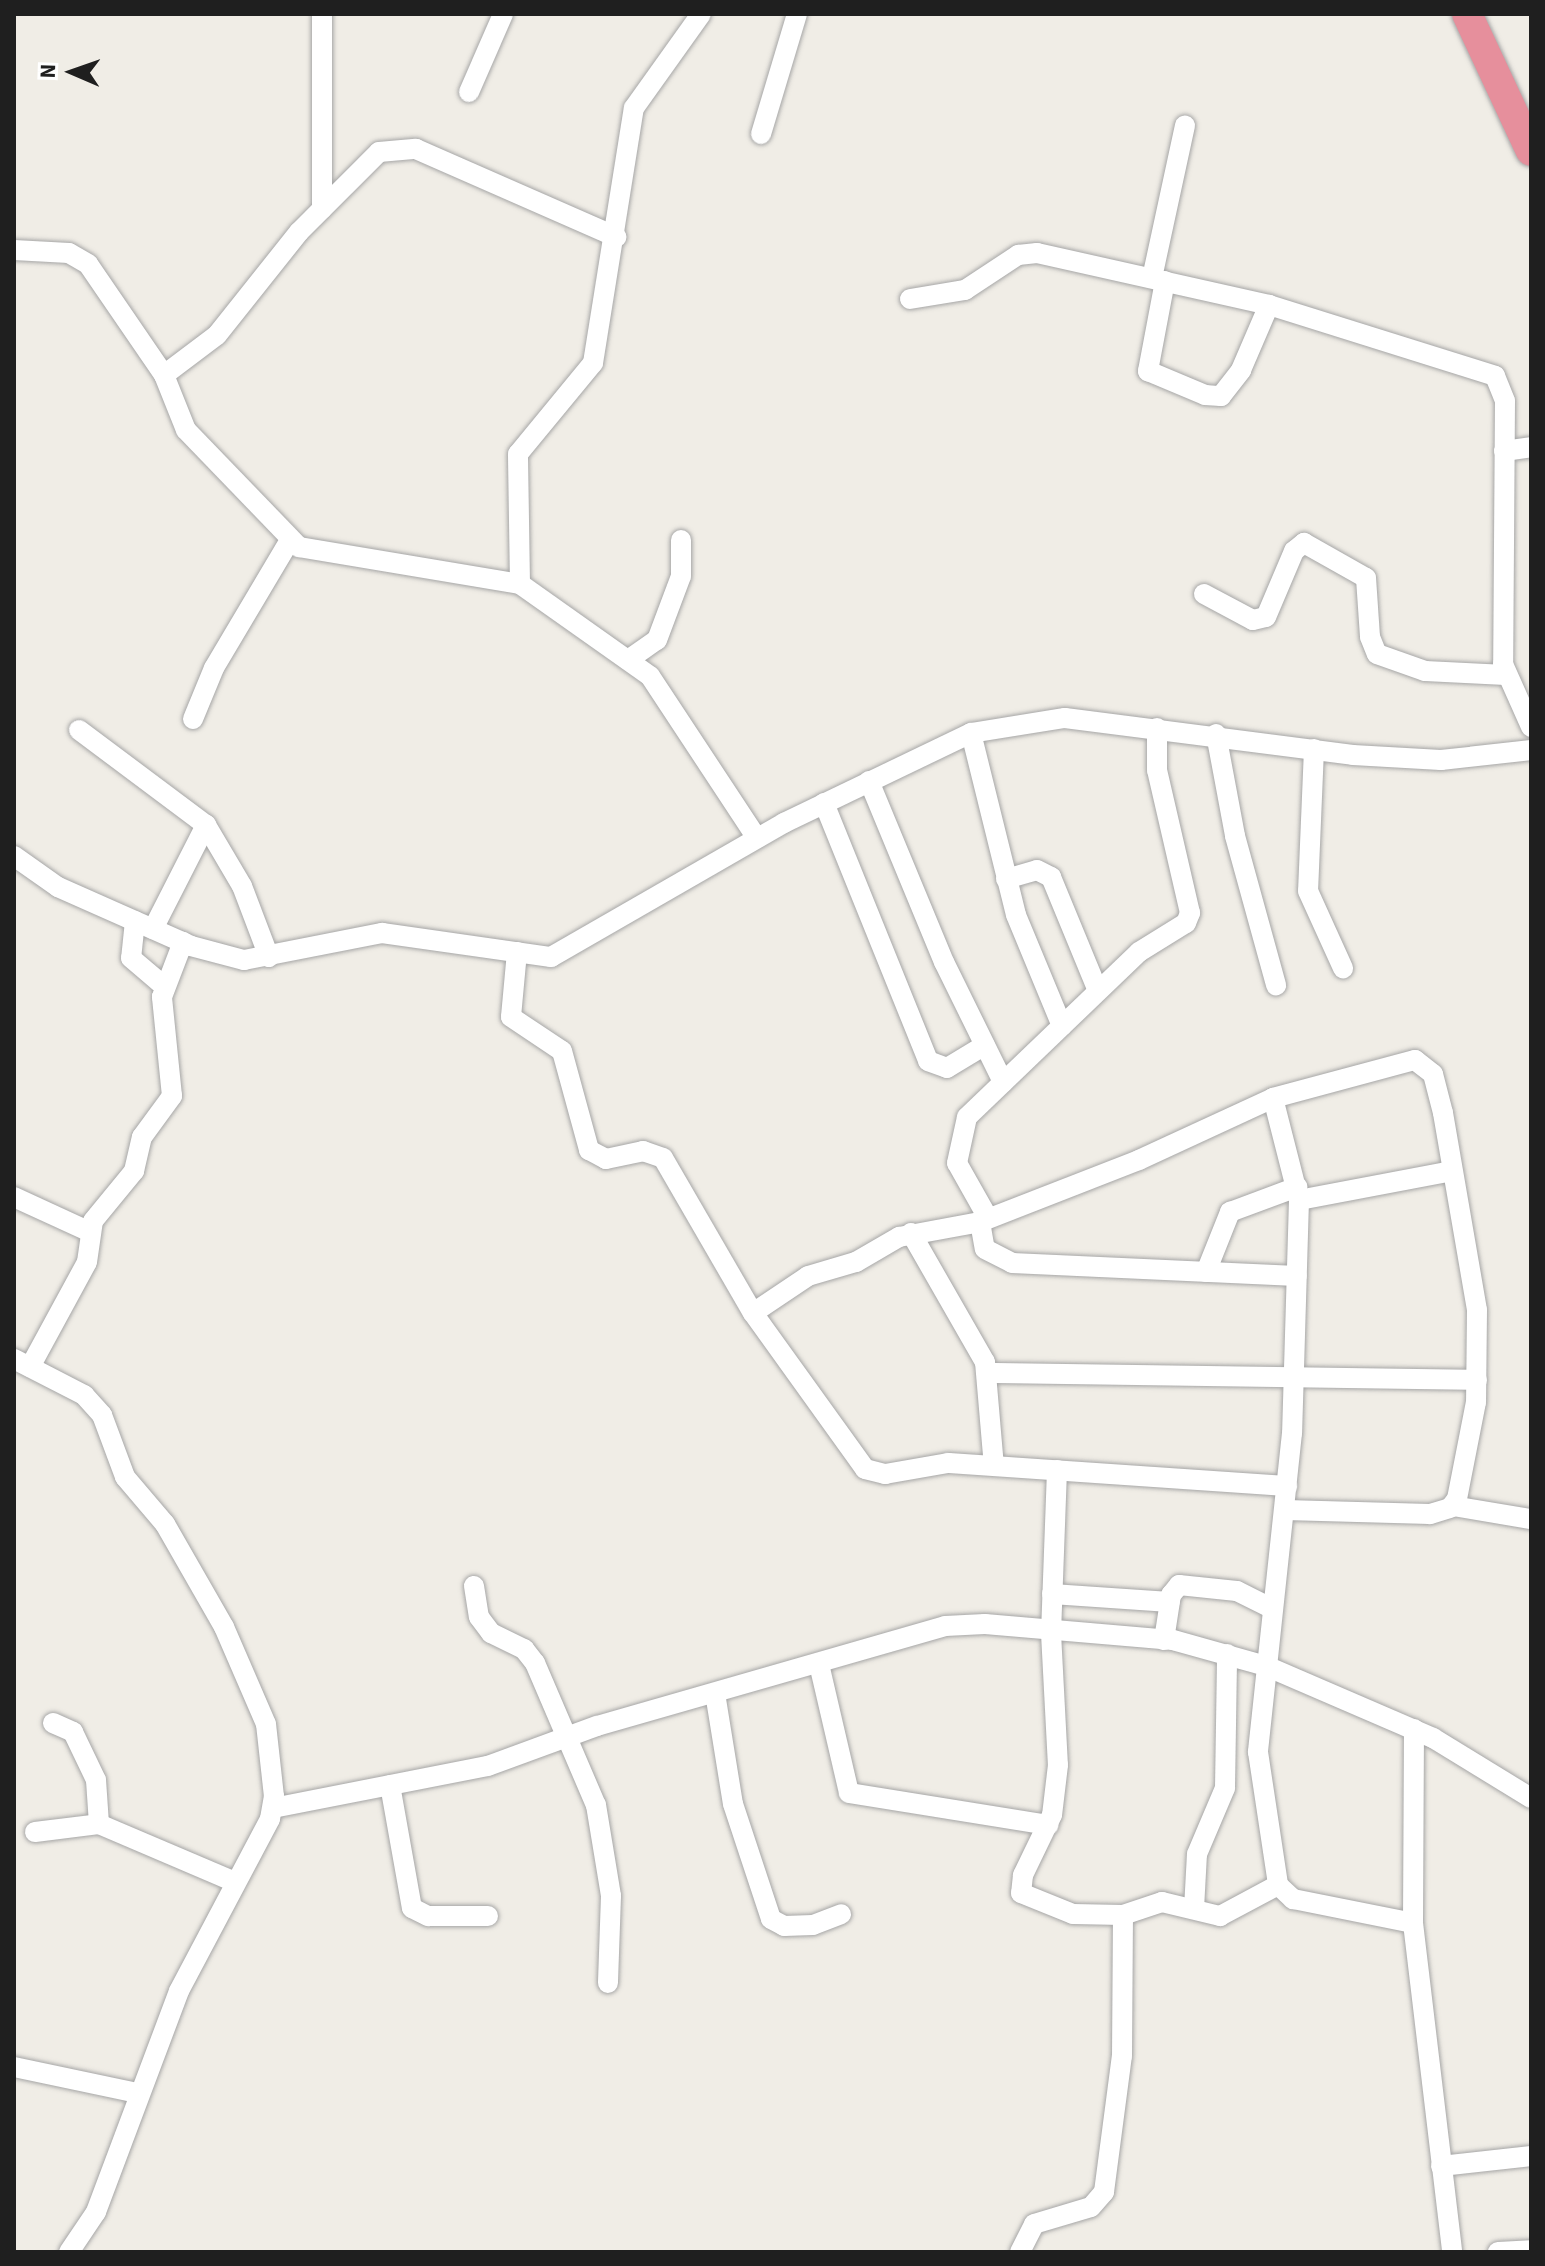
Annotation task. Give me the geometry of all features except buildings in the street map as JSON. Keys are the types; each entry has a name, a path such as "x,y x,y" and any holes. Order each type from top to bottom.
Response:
{"highway":[{"path":"1467,14 1531,151"}],"street":[{"path":"322,14 322,209"},
{"path":"469,92 503,14"},
{"path":"520,584 518,454 593,363 639,94 701,14"},
{"path":"761,134 797,14"},
{"path":"1185,126 1148,347 1148,371 1205,395 1221,396 1241,370 1269,305"},
{"path":"164,375 217,335 322,209 379,152 416,149 616,237"},
{"path":"14,250 69,253 88,264 164,375 186,430 290,540 323,554 520,584 628,660 668,696 757,838"},
{"path":"910,299 965,290 1018,255 1037,253 1269,305 1484,368 1503,389 1506,675 1531,727"},
{"path":"1504,451 1531,447"},
{"path":"193,719 214,668 290,540"},
{"path":"628,660 657,640 681,576 681,540"},
{"path":"1204,594 1253,620 1266,617 1294,551 1304,543 1366,578 1371,649 1377,654 1425,671 1506,675"},
{"path":"14,856 58,887 183,942 244,960 382,933 517,952 564,954 757,838 971,733 1065,718 1216,734 1314,749 1441,760 1531,750"},
{"path":"1157,728 1157,770 1190,913 1098,991 967,1117 957,1155 984,1220 985,1249 1012,1263 1297,1276"},
{"path":"79,730 206,825 242,886 269,957"},
{"path":"971,733 1006,879 1062,1026"},
{"path":"1216,734 1235,836 1276,985"},
{"path":"1314,749 1308,891 1343,968"},
{"path":"869,781 1003,1082"},
{"path":"824,803 928,1061 947,1068 985,1045"},
{"path":"165,987 131,958 144,925 206,825"},
{"path":"1006,879 1037,870 1051,877 1098,991"},
{"path":"69,2252 96,2212 137,2093 179,1991 273,1808 268,1732 224,1627 165,1524 125,1477 95,1403 22,1363 87,1262 90,1232 134,1171 142,1137 172,1096 175,1085 163,1052 165,987 183,942"},
{"path":"517,952 511,1017 562,1051 589,1150 606,1159 643,1151 663,1158 753,1313 865,1469 885,1474 948,1463 1287,1486"},
{"path":"753,1313 821,1270 856,1262 911,1233 984,1220 1139,1160 1273,1098 1398,1062 1423,1063 1433,1074 1477,1310 1477,1380 1453,1506"},
{"path":"1273,1098 1298,1193 1295,1380 1285,1510 1258,1752 1278,1885 1293,1899 1413,1923"},
{"path":"1206,1272 1230,1212 1298,1193 1452,1171"},
{"path":"14,1197 90,1232"},
{"path":"911,1233 988,1373 994,1466"},
{"path":"988,1373 1295,1380 1477,1380"},
{"path":"1057,1470 1051,1633 1058,1765 1048,1825 1023,1875 1021,1893 1073,1914 1123,1915 1162,1902 1220,1916 1278,1885"},
{"path":"1285,1510 1394,1515 1453,1506 1531,1519"},
{"path":"1164,1640 1174,1587 1189,1584 1237,1591 1273,1609"},
{"path":"474,1586 479,1617 535,1663 569,1737 601,1822 612,1908 608,1983"},
{"path":"1052,1594 1170,1602"},
{"path":"273,1808 488,1766 569,1737 945,1626 1164,1640 1227,1654 1266,1666 1414,1729 1531,1798"},
{"path":"1194,1909 1197,1854 1225,1788 1227,1654"},
{"path":"819,1664 849,1793 1048,1825"},
{"path":"715,1693 733,1804 771,1919 784,1926 813,1925 841,1914"},
{"path":"53,1723 73,1732 96,1780 99,1824"},
{"path":"1414,1729 1413,1923 1452,2252"},
{"path":"390,1785 412,1908 428,1916 488,1916"},
{"path":"35,1832 99,1824 235,1882"},
{"path":"1020,2252 1034,2224 1091,2207 1104,2192 1122,2056 1123,1915"},
{"path":"14,2067 137,2093"},
{"path":"1441,2166 1531,2156"},
{"path":"1498,2252 1531,2250"}]}
